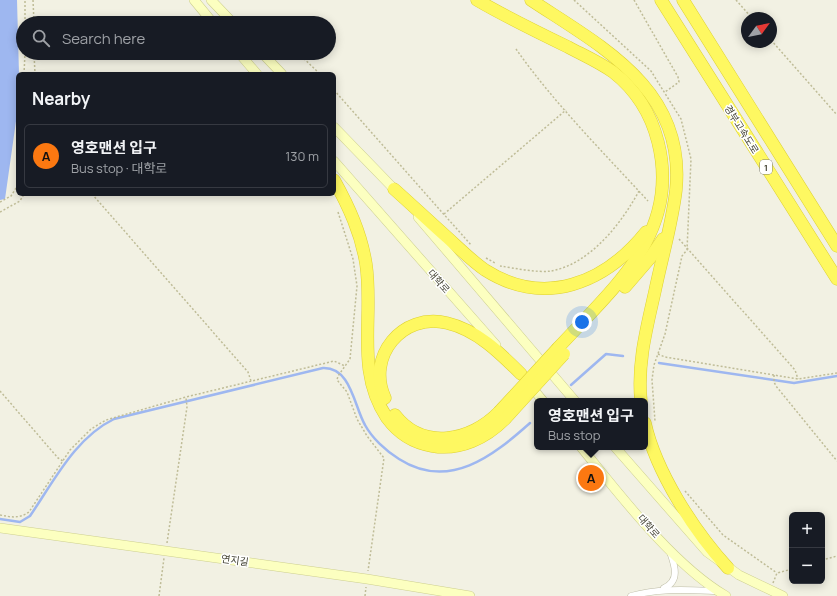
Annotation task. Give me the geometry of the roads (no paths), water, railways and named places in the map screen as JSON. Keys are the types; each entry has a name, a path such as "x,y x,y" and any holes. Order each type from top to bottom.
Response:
{"highway":[{"path":"477,0 604,67 630,88 649,115 660,149 663,180 658,213 646,244 633,265 561,351"},
{"path":"531,0 617,59 641,80 653,98 667,125 674,153 676,189 642,350 640,380 641,398"},
{"name":"경부고속도로","path":"661,0 837,279"},
{"name":"경부고속도로","path":"683,0 837,246"},
{"path":"336,184 353,216 364,251 368,277 367,344 369,373 375,395 389,420 399,431 416,442 434,447 467,444 492,431 502,416 561,351 650,258 663,238 670,219"},
{"path":"394,189 484,269 513,283 543,288 556,288 576,284 605,271 624,256 637,243 648,230 658,213"},
{"path":"502,416 477,430 460,437 437,438 417,433 398,418 388,404 381,389 379,366 386,348 398,334 413,325 431,321 446,323 461,328 483,340 521,374"},
{"path":"651,425 652,446 662,471 703,537 728,568"}],"main road":[{"path":"194,0 207,16"},
{"path":"210,0 226,16"},
{"path":"245,60 255,72"},
{"path":"269,60 280,72"},
{"path":"336,129 394,189 573,398"},
{"name":"대학로","path":"336,164 541,398"},
{"name":"대학로","path":"584,450 669,551 717,591 726,596"},
{"path":"618,450 695,540 728,568 783,596"},
{"name":"연지길","path":"0,528 367,579 470,596"}],"street":[{"path":"631,596 660,590 669,586 675,578 675,566 669,551"},
{"path":"660,590 717,591"}],"water":[{"path":"0,0 17,0 16,60 19,60 19,72 16,72 16,121 5,199 0,200"}],"waterway":[{"path":"571,385 606,354 623,356"},
{"path":"659,363 794,383 837,376"},
{"path":"0,519 20,522 30,516 66,462 77,449 100,427 114,419 323,368 332,369 340,374 346,381 361,417 375,439 394,456 417,468 435,472 453,470 469,465 501,447 530,423"}],"place":[{"name":"영호맨션 입구","path":"591,478"}]}
